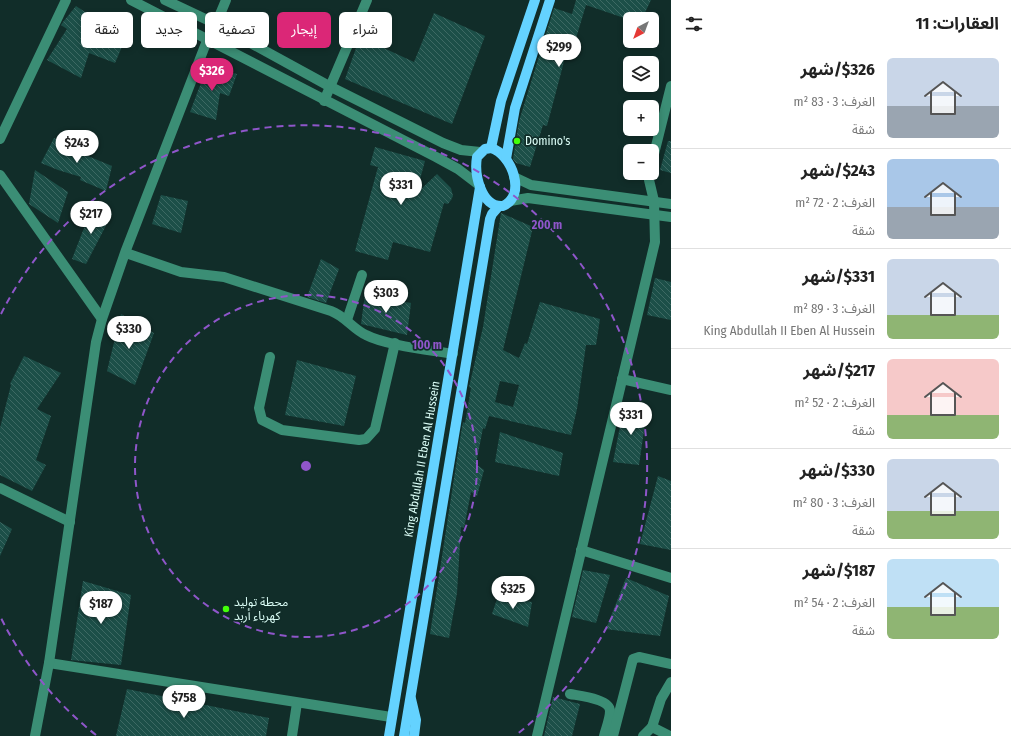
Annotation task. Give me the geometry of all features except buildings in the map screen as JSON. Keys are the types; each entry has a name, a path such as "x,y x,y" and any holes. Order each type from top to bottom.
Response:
{"main road":[{"path":"491,148 502,101 536,0"},
{"path":"506,159 515,108 550,0"},
{"path":"491,148 497,150 506,159 514,177 514,190 510,201 503,206 498,206 491,202 479,186 476,164 480,152 491,148"},
{"name":"King Abdullah II Eben Al Hussein","path":"390,726 453,354 479,186"},
{"path":"404,736 490,219 498,206"},
{"path":"410,698 416,720 414,736"},
{"path":"382,736 390,726"}],"street":[{"path":"0,139 66,0"},
{"path":"130,0 205,37"},
{"path":"165,0 205,19"},
{"path":"221,12 226,0"},
{"path":"324,101 329,86 367,0"},
{"path":"35,736 70,522 96,342 102,319 126,253 205,46"},
{"path":"226,48 324,101 447,163 479,186"},
{"path":"260,48 329,86 452,147 480,152"},
{"path":"656,144 671,86"},
{"path":"0,175 102,319"},
{"path":"514,177 531,184 671,204"},
{"path":"537,736 656,242 654,202 649,180"},
{"path":"510,201 528,198 671,217"},
{"path":"126,253 181,272 224,277 331,311 347,320 366,336 453,354"},
{"path":"347,320 362,275"},
{"path":"270,357 259,408 262,420 282,430 359,440 366,439 375,429 395,343"},
{"path":"622,379 671,390"},
{"path":"0,488 70,522"},
{"path":"581,550 671,578"},
{"path":"613,736 633,660 639,657 671,664"},
{"path":"48,663 297,703 390,726"},
{"path":"643,736 652,727 661,699 671,682"},
{"path":"570,694 602,701 608,705 610,711 604,736"},
{"path":"292,736 297,703"},
{"path":"652,727 670,736"}],"place":[{"name":"Domino's","path":"517,141"},
{"name":"محطة توليد كهرباء أربد","path":"226,609"}]}
